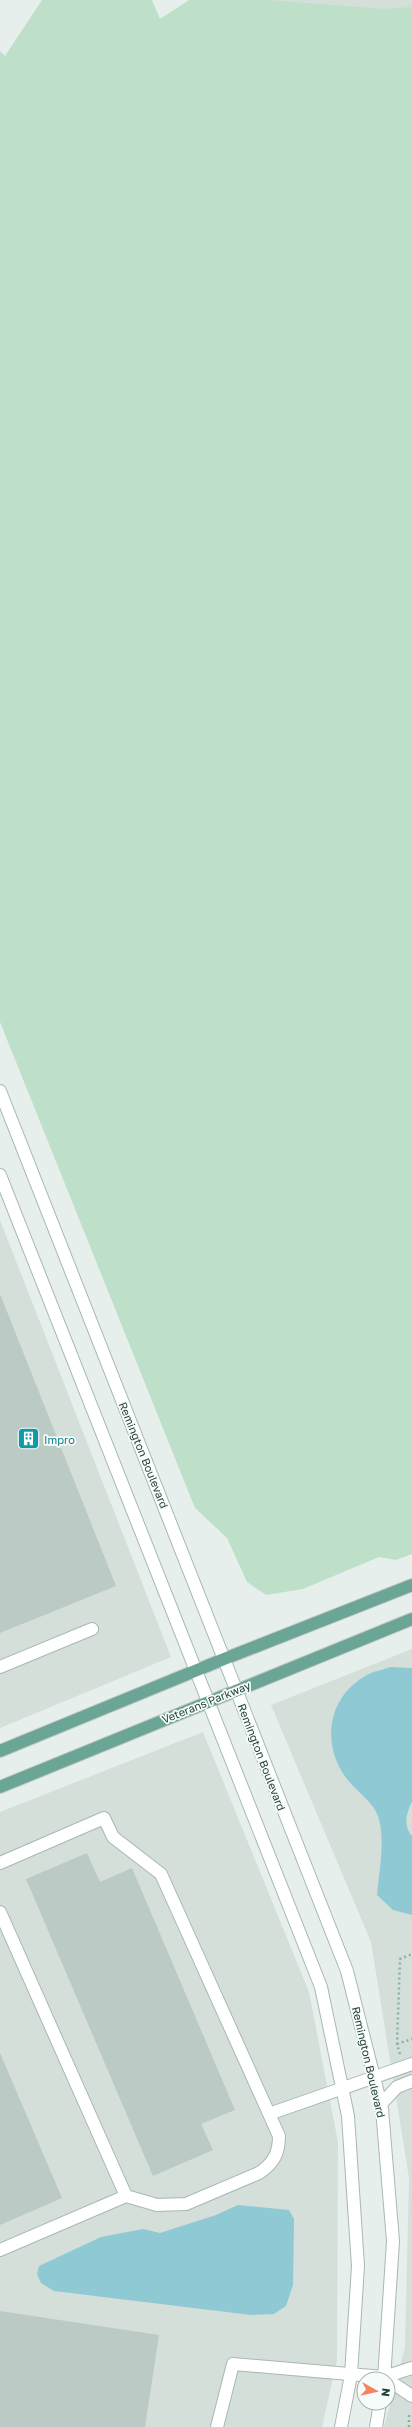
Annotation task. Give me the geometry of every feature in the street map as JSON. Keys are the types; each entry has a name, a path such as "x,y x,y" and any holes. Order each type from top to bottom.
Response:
{"main road":[{"path":"0,1751 224,1659 412,1585"},
{"name":"Veterans Parkway","path":"0,1787 412,1619"}],"street":[{"name":"Remington Boulevard","path":"0,1091 347,1971 381,2104 393,2241 386,2371"},
{"path":"0,1175 197,1670 321,1987 348,2116 358,2266 351,2375 341,2427"},
{"path":"0,1668 92,1629"},
{"path":"0,1863 104,1818 114,1836 161,1874 279,2136 279,2147 269,2166 259,2173 186,2204 157,2205 126,2196 0,2250"},
{"path":"0,1912 126,2196"},
{"path":"269,2114 408,2065"},
{"path":"381,2104 397,2087 412,2081"},
{"path":"217,2427 234,2364 356,2376"},
{"path":"396,2375 412,2368"},
{"path":"396,2386 412,2396"},
{"path":"376,2427 379,2411"}],"path":[{"path":"408,2065 397,2044 400,1959 412,1954"},
{"path":"397,2044 412,2039"},
{"path":"409,2415 409,2427"}],"shaded area":[{"path":"224,0 412,0 412,20"},
{"path":"0,1220 171,1657 0,1728"},
{"path":"412,1649 412,2427 384,2427 388,2411 396,2411 396,2381 405,2347 409,2178 371,1942 271,1705"},
{"path":"203,1732 309,1992 338,2142 337,2360 322,2427 0,2427 0,1812"}],"green space":[{"path":"42,0 152,0 160,19 189,0 268,0 384,9 412,7 412,1554 396,1560 379,1557 303,1589 266,1595 247,1582 227,1538 195,1508 0,1022 0,51 5,56"}],"water":[{"path":"390,1667 412,1668 412,1802 408,1811 406,1824 412,1836 412,1915 393,1910 377,1895 382,1848 379,1819 374,1808 347,1779 333,1751 331,1736 332,1722 336,1708 344,1695 354,1684 367,1675"},
{"path":"238,2205 289,2210 294,2219 293,2285 286,2306 274,2314 251,2315 54,2291 41,2283 37,2274 39,2266 101,2237 143,2229 160,2233 216,2215"}],"building":[{"name":"Impro","path":"0,1294 116,1586 0,1633"},
{"path":"87,1853 100,1882 132,1868 235,2110 201,2124 213,2150 153,2176 26,1879"},
{"path":"0,2053 62,2198 0,2225"},
{"path":"0,2311 159,2335 145,2427 0,2427"}],"place":[{"name":"Impro","path":"29,1439"}]}
